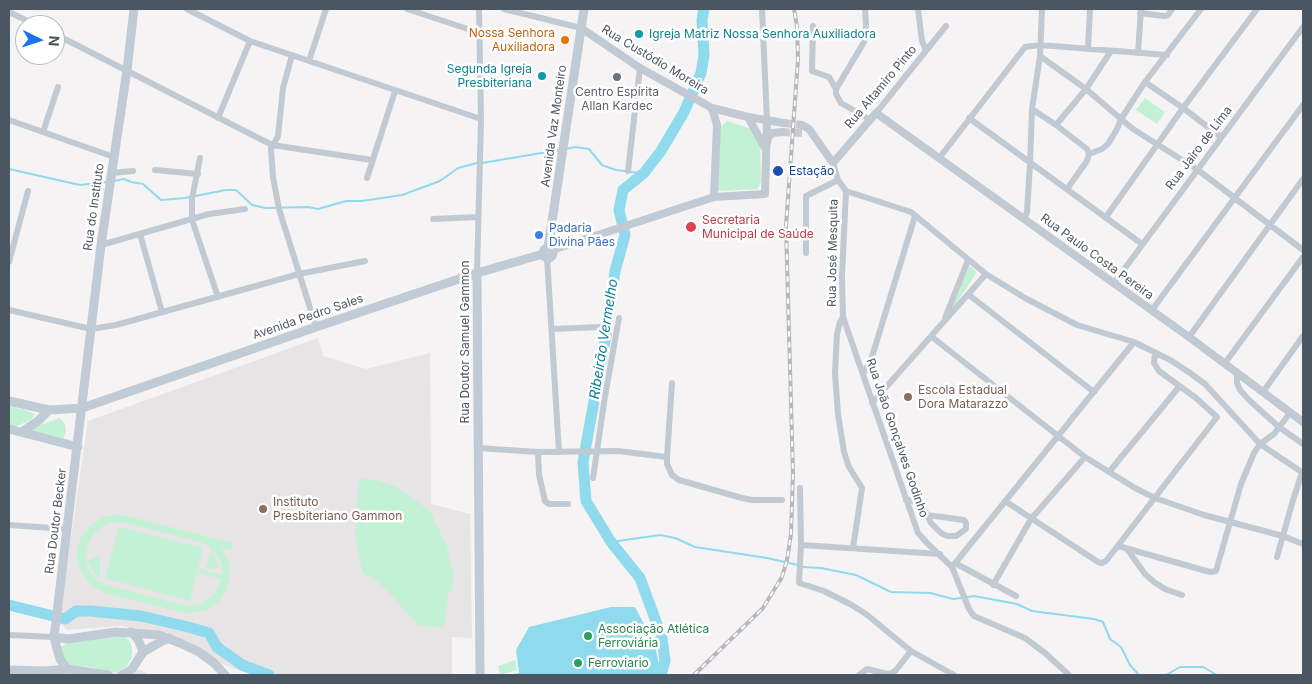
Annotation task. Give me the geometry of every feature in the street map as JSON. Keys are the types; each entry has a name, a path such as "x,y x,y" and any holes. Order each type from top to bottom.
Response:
{"main road":[{"name":"Rua do Instituto","path":"82,408 101,245 127,70 134,9"},
{"name":"Avenida Vaz Monteiro","path":"548,252 584,9"},
{"name":"Avenida Pedro Sales","path":"9,401 50,410 82,408 316,327 478,273 548,252"},
{"name":"Rua Doutor Samuel Gammon","path":"478,273 480,675"},
{"name":"Rua Doutor Becker","path":"54,637 82,408"},
{"path":"22,432 50,410"},
{"path":"9,429 78,447"},
{"path":"131,632 138,639 143,652"},
{"path":"65,672 54,637 68,639 103,633 131,632 169,638 199,652 214,663 225,675"},
{"path":"122,675 134,672 143,652 169,638"},
{"path":"57,649 68,639"},
{"path":"51,670 60,659"},
{"path":"9,670 51,670 108,675"}],"street":[{"path":"187,9 250,40 481,119"},
{"path":"309,61 326,9"},
{"path":"407,9 480,33"},
{"name":"Rua Doutor Samuel Gammon","path":"478,273 481,119 479,9"},
{"name":"Rua Custódio Moreira","path":"504,9 581,28 640,68 712,108 767,121 784,123"},
{"path":"762,9 767,121 766,150"},
{"path":"836,89 864,42 865,9"},
{"path":"918,9 922,41 926,50"},
{"path":"1024,218 1027,212 1032,109 1040,56 1042,9"},
{"path":"1088,49 1090,9"},
{"path":"1138,53 1141,11 1164,16 1168,15 1172,9"},
{"path":"1089,154 1102,149 1108,144 1117,130 1121,119 1145,82 1201,9"},
{"path":"1106,218 1183,108 1257,9"},
{"path":"813,26 812,72 829,77 836,89 839,100 869,120"},
{"name":"Rua Altamiro Pinto","path":"833,163 946,26"},
{"name":"Rua Jairo de Lima","path":"1114,282 1303,27"},
{"path":"65,39 272,146 372,160"},
{"path":"218,118 250,40"},
{"path":"940,157 1024,47 1040,45 1167,55"},
{"path":"1056,125 1086,89 1111,51"},
{"path":"292,55 283,88 278,136 272,146 271,162 275,192 316,327"},
{"path":"1040,56 1086,89 1133,129 1198,170 1303,250"},
{"path":"628,171 640,68"},
{"path":"1145,82 1221,137"},
{"path":"42,132 58,87"},
{"path":"367,178 395,91"},
{"path":"1152,310 1303,105"},
{"path":"712,108 717,125 714,197"},
{"path":"1032,109 1056,125 1086,149 1089,154 1088,159 1068,190"},
{"path":"717,125 731,113"},
{"name":"Rua Paulo Costa Pereira","path":"876,113 1114,282 1290,413 1302,418"},
{"path":"748,117 766,150"},
{"path":"969,118 1142,244"},
{"path":"9,120 114,157"},
{"path":"802,129 809,129 813,134 833,163 838,180 846,191 906,210 986,274 1025,298 1077,325 1134,342 1172,361 1205,384 1260,444 1303,473 1277,557"},
{"path":"766,150 770,136 777,132 782,132"},
{"name":"Avenida Pedro Sales","path":"548,252 714,197 765,194 766,150"},
{"path":"200,158 192,199 192,220 218,297"},
{"path":"155,170 198,174"},
{"path":"112,173 133,171"},
{"path":"1189,337 1303,179"},
{"path":"806,253 806,196 838,180"},
{"path":"9,262 28,191"},
{"name":"Rua José Mesquita","path":"846,191 842,276 843,318 837,334 836,373 838,414 844,452 849,467 860,484 862,491 853,548"},
{"path":"101,245 209,214 245,209"},
{"path":"863,374 871,360 915,216"},
{"path":"432,219 478,217"},
{"path":"9,229 16,231"},
{"path":"140,234 162,312"},
{"path":"548,252 559,452"},
{"path":"1225,363 1303,257"},
{"path":"944,322 968,260"},
{"path":"9,310 91,329 116,325 299,274 365,261"},
{"path":"872,403 986,274"},
{"path":"969,295 1094,392"},
{"path":"593,478 595,450 619,318"},
{"name":"Rua João Gonçalves Godinho","path":"843,318 918,532 927,543 954,565 969,610 974,616 1025,638 1069,675"},
{"path":"552,329 600,327"},
{"path":"1263,392 1303,336"},
{"path":"932,337 1085,457 1135,488 1155,498 1229,523 1283,536 1303,544"},
{"path":"1016,596 954,565 1134,342"},
{"path":"1004,501 1101,563 1106,561 1217,417 1196,398 1156,368 1154,362 1155,353"},
{"path":"1237,373 1237,383 1240,390 1250,401 1279,427 1303,444"},
{"path":"672,383 667,457 669,470 672,475 679,480 747,499 782,500"},
{"path":"1109,472 1179,387"},
{"path":"1118,546 1214,573 1218,568 1229,523 1249,462 1260,444 1269,438 1290,413"},
{"path":"478,448 538,452 595,450 667,457"},
{"path":"538,452 540,482 545,501 549,504 568,504"},
{"path":"993,585 1032,520 1085,457"},
{"path":"800,488 801,546 798,578 800,584 824,591 850,604 866,614 911,651 954,675"},
{"path":"906,500 918,502 922,505 927,515 934,528 947,536 956,536 966,529 964,520 927,515"},
{"path":"9,526 68,528"},
{"path":"801,546 940,554"},
{"path":"1127,549 1145,574 1154,582 1165,589 1182,595"},
{"path":"9,635 54,637"},
{"path":"858,675 867,669 887,674 892,673 911,651"}],"shaded area":[{"name":"Instituto Presbiteriano Gammon","path":"318,338 323,356 366,369 430,353 431,504 470,514 472,638 452,637 452,675 253,675 222,664 200,648 161,634 120,626 67,630 59,620 88,421"},
{"path":"140,670 150,675 9,675 9,672"}],"green space":[{"path":"1145,98 1165,112 1157,124 1136,110"},
{"path":"727,121 752,129 760,140 761,181 758,189 718,191 719,129"},
{"path":"967,264 977,272 951,311"},
{"path":"9,406 35,414 31,420 14,427 9,426"},
{"path":"59,418 65,424 66,432 63,440 28,430"},
{"path":"359,479 377,480 395,486 430,511 446,545 453,573 452,591 448,591 445,623 440,627 418,625 388,591 371,576 366,576 362,571 355,534"},
{"path":"127,516 233,543 231,550 220,547 228,559 230,571 227,589 220,600 205,611 186,613 107,594 90,585 78,564 77,551 80,539 92,524 103,517","holes":["122,522 203,543 212,549 205,568 219,567 212,552 213,550 221,562 222,575 199,569 198,573 221,579 215,593 202,603 186,606 100,583 87,566 88,544 93,535 101,527 111,523"]},
{"path":"119,527 203,548 190,601 105,578"},
{"path":"100,557 100,577 98,578 87,561"},
{"path":"105,636 125,637 129,640 132,648 132,657 127,666 119,671 111,672 90,667 67,665 62,662 61,647 65,644"},
{"path":"515,660 517,670 500,675 498,666"}],"water":[{"name":"Associação Atlética Ferroviária","path":"611,607 635,607 655,645 660,669 658,675 508,675 519,673 516,650 529,627"}],"waterway":[{"name":"Ribeirão Vermelho","path":"661,675 665,661 662,638 640,578 611,542 586,501 583,462 606,335 615,271 625,235 619,210 623,190 644,173 661,151 684,112 701,73 704,55 702,20 704,9"},
{"path":"566,149 575,147 589,149 602,165 625,171"},
{"path":"482,163 559,150"},
{"path":"114,181 124,179 143,184 161,200 236,190 252,205 266,208 308,207 318,209 346,201 362,201 402,195 440,181 458,168 477,163"},
{"path":"9,169 80,185 107,182"},
{"path":"630,172 644,173"},
{"path":"611,542 660,535 675,538 695,547 767,558 798,565"},
{"path":"803,567 821,568 856,575 891,592 930,593 953,599 962,598"},
{"path":"967,597 974,596 1017,604 1032,611 1094,619 1103,622 1110,639 1121,647 1130,665 1139,675"},
{"name":"Ribeirão Vermelho","path":"9,605 65,619 76,611 91,611 141,616 188,627 209,633 217,647 242,665 269,675"},
{"path":"1166,675 1180,667 1203,667 1217,675"}],"tunnel":[{"path":"784,123 802,125"},
{"path":"782,132 803,133"}],"railway":[{"path":"694,675 763,608 782,577 791,534 793,474 786,226 798,59 797,26 794,9"}],"place":[{"name":"Igreja Matriz Nossa Senhora Auxiliadora","path":"639,34"},
{"name":"Nossa Senhora Auxiliadora","path":"565,40"},
{"name":"Segunda Igreja Presbiteriana","path":"542,76"},
{"name":"Centro Espírita Allan Kardec","path":"617,77"},
{"name":"Estação","path":"778,171"},
{"name":"Secretaria Municipal de Saúde","path":"691,227"},
{"name":"Padaria Divina Pães","path":"539,235"},
{"name":"Escola Estadual Dora Matarazzo","path":"908,397"},
{"name":"Instituto Presbiteriano Gammon","path":"263,509"},
{"name":"Associação Atlética Ferroviária","path":"588,636"},
{"name":"Ferroviario","path":"578,663"}]}
